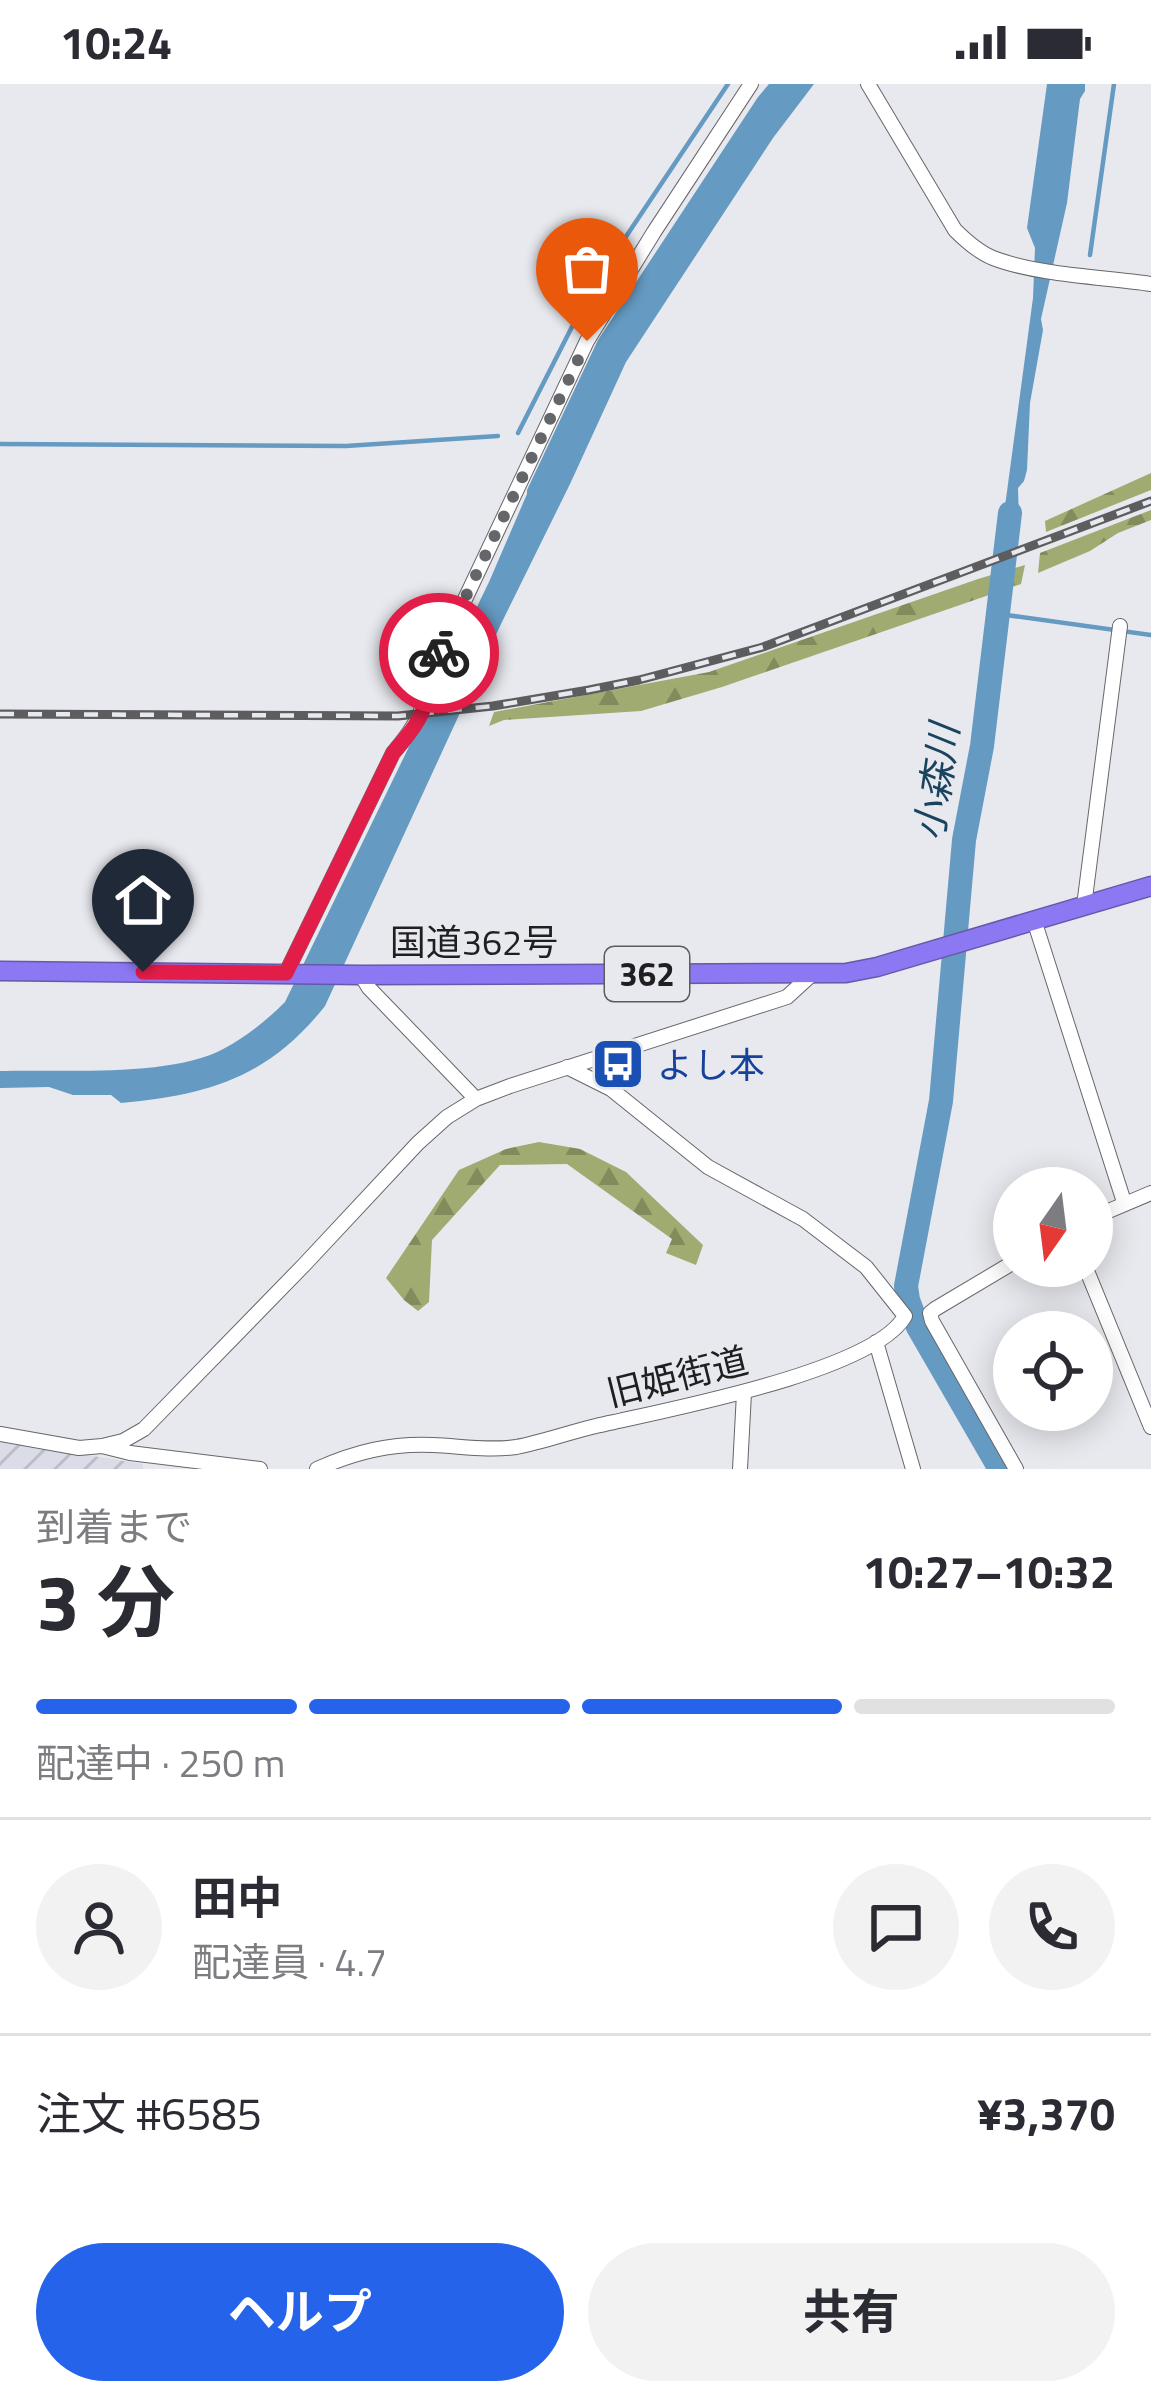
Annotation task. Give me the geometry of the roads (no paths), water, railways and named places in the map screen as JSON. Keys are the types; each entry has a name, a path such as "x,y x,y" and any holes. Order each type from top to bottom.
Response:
{"highway":[{"name":"国道362号","path":"0,970 846,973 877,968 1151,886"}],"street":[{"path":"288,973 393,753 416,725 432,669 587,341 751,84"},
{"path":"868,84 955,230 970,245 992,258 1027,266 1151,284"},
{"path":"1084,906 1120,632"},
{"path":"1034,920 1124,1202"},
{"path":"356,974 476,1099"},
{"path":"0,1434 79,1448 123,1441 144,1430 447,1117 476,1099 566,1067 788,997 811,975"},
{"path":"566,1067 611,1089 708,1167 819,1231 866,1267 905,1316 932,1321"},
{"path":"1113,1208 1151,1192"},
{"path":"993,1274 930,1313 1016,1469"},
{"path":"1094,1287 1151,1426"},
{"name":"旧姫街道","path":"317,1469 386,1446 515,1447 744,1393 837,1361 876,1342 905,1316"},
{"path":"876,1342 913,1469"},
{"path":"740,1469 744,1393"},
{"path":"102,1446 260,1469"}],"water":[{"path":"769,84 814,84 773,138 626,362 325,1006 303,1031 258,1066 182,1095 121,1103 111,1095 73,1095 49,1087 0,1088 0,1071 116,1070 203,1058 241,1038 285,1002 489,582 598,340"},
{"path":"1047,84 1085,84 1085,91 1041,319 1027,470 1018,488 1019,521 1009,546 1001,536 1033,298 1035,248 1027,228"}],"waterway":[{"path":"518,433 619,247 728,84"},
{"path":"1090,255 1114,84"},
{"path":"0,444 346,446 498,436"},
{"name":"小森川","path":"1000,1469 918,1327 906,1286 941,1101 964,840 982,746 1010,513"},
{"path":"999,614 1151,635"}],"railway":[{"path":"0,714 398,716 589,690 763,647 1151,501"}],"place":[{"name":"よし本","path":"618,1064"}]}
